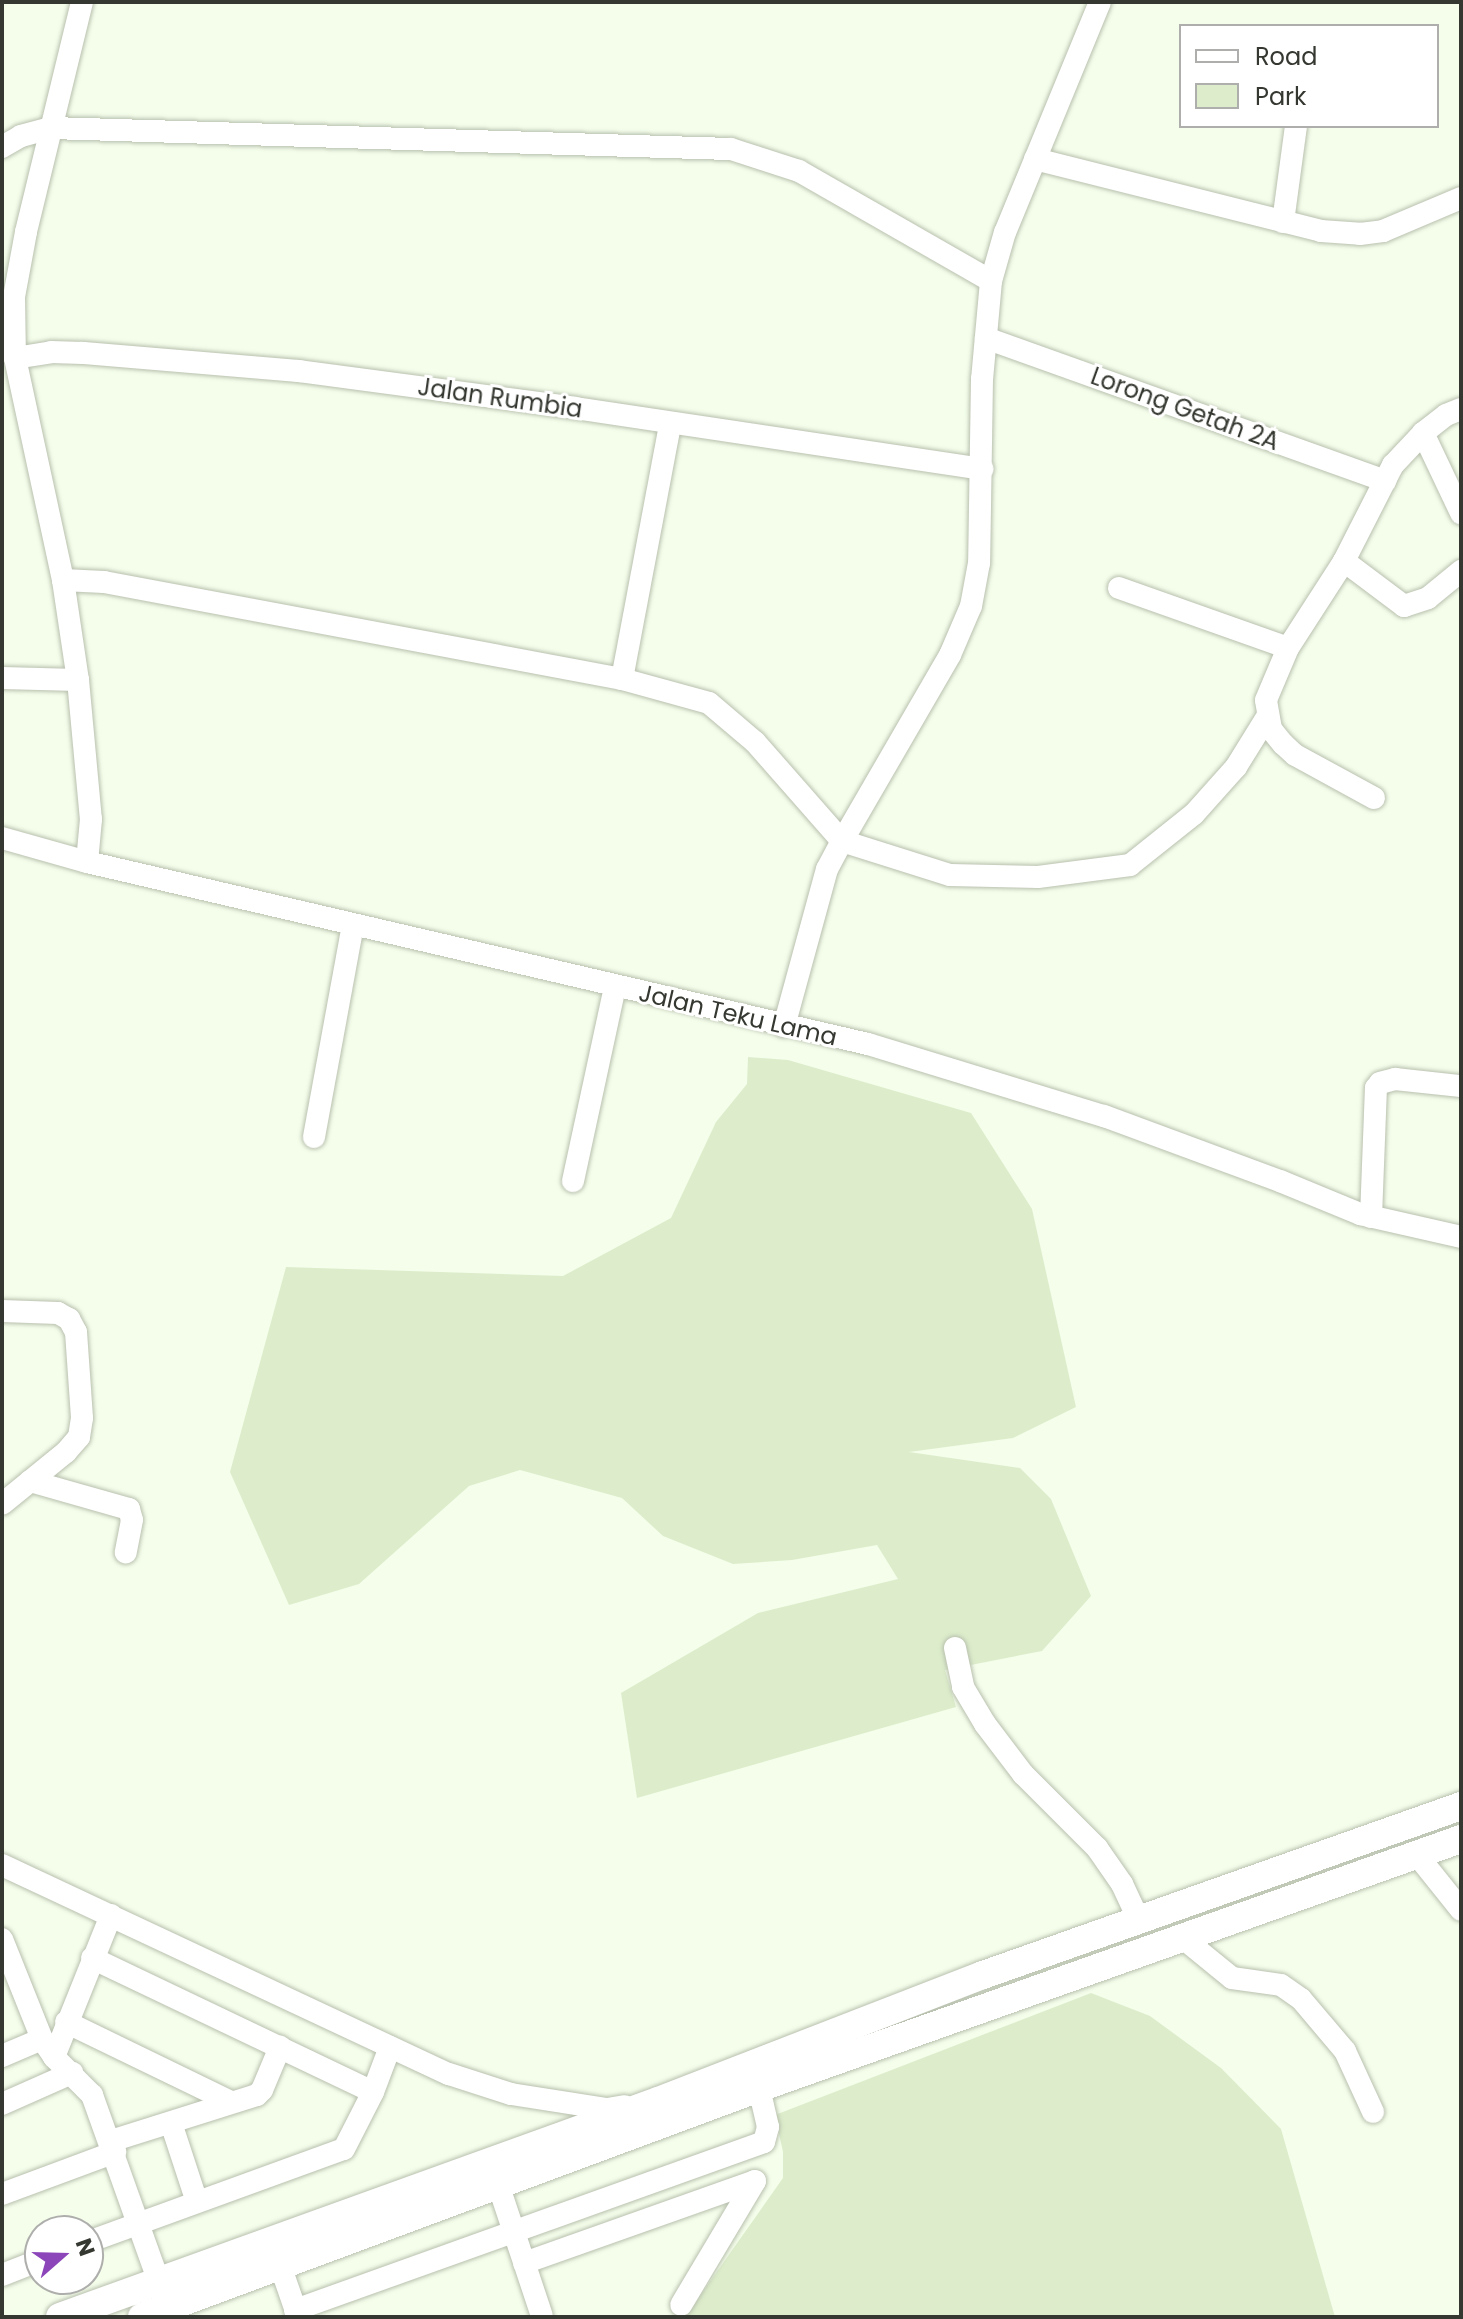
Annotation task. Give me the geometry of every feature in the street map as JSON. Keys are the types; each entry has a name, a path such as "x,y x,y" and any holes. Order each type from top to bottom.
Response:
{"main road":[{"path":"60,2317 658,2101 1139,1920 1461,1806"},
{"path":"142,2317 759,2088 1461,1839"}],"street":[{"path":"82,2 14,297 15,358 63,580 78,680 91,819 87,862"},
{"path":"784,1026 827,869 950,655 971,606 979,563 982,379 991,281 1005,232 1100,2"},
{"path":"2,147 21,136 51,128 731,149 799,171 991,281"},
{"path":"1283,222 1296,128"},
{"path":"1035,159 1321,231 1360,234 1383,231 1461,198"},
{"name":"Lorong Getah 2A","path":"986,338 1385,481"},
{"name":"Jalan Rumbia","path":"15,358 51,352 83,353 299,371 982,469"},
{"path":"1374,798 1295,755 1271,729 1266,700 1288,648 1344,561 1393,465 1423,433 1461,409"},
{"path":"622,679 670,424"},
{"path":"1423,433 1461,513"},
{"path":"1344,561 1404,606 1428,598 1461,571"},
{"path":"63,580 104,582 622,679 678,693 721,711 755,742 842,841 950,875 1038,877 1130,865 1194,814 1236,767 1267,717"},
{"path":"1119,588 1288,648"},
{"path":"2,678 78,680"},
{"name":"Jalan Teku Lama","path":"2,838 87,862 868,1044 1104,1116 1371,1217 1461,1237"},
{"path":"314,1137 353,925"},
{"path":"573,1181 615,987"},
{"path":"1371,1217 1376,1088 1380,1083 1395,1079 1459,1086"},
{"path":"2,1311 58,1313 69,1319 76,1332 82,1418 79,1437 2,1504"},
{"path":"30,1481 129,1509 132,1520 126,1552"},
{"path":"955,1648 963,1687 985,1724 1023,1774 1097,1848 1122,1884 1139,1920"},
{"path":"1417,1855 1461,1910"},
{"path":"2,1865 449,2074 511,2094 607,2109 658,2101"},
{"path":"2,2056 48,2048 66,2022 111,1915"},
{"path":"2,1939 48,2048 92,2095 113,2146 159,2282"},
{"path":"1184,1939 1232,1978 1281,1985 1301,1999 1345,2051 1373,2112"},
{"path":"92,1958 373,2092"},
{"path":"66,2022 231,2102"},
{"path":"2,2194 113,2146 262,2090 280,2047"},
{"path":"104,2236 335,2155 350,2142 390,2047"},
{"path":"2,2104 72,2073"},
{"path":"681,2305 755,2181 768,2127 759,2088"},
{"path":"171,2123 197,2202"},
{"path":"280,2265 296,2313 764,2142"},
{"path":"524,2263 755,2181"},
{"path":"498,2184 542,2316"},
{"path":"2,2275 24,2266"}],"green space":[{"path":"748,1057 788,1060 971,1113 1032,1209 1076,1407 1013,1438 909,1452 1020,1468 1051,1499 1091,1596 1042,1651 945,1670 956,1707 637,1798 621,1693 758,1613 898,1579 877,1545 792,1560 733,1564 663,1536 622,1498 520,1470 469,1486 359,1584 289,1605 230,1472 286,1267 563,1276 671,1218 716,1122 747,1084"},
{"path":"1091,1993 1150,2016 1221,2068 1281,2129 1335,2317 685,2317 783,2178 783,2152 775,2115"}]}
